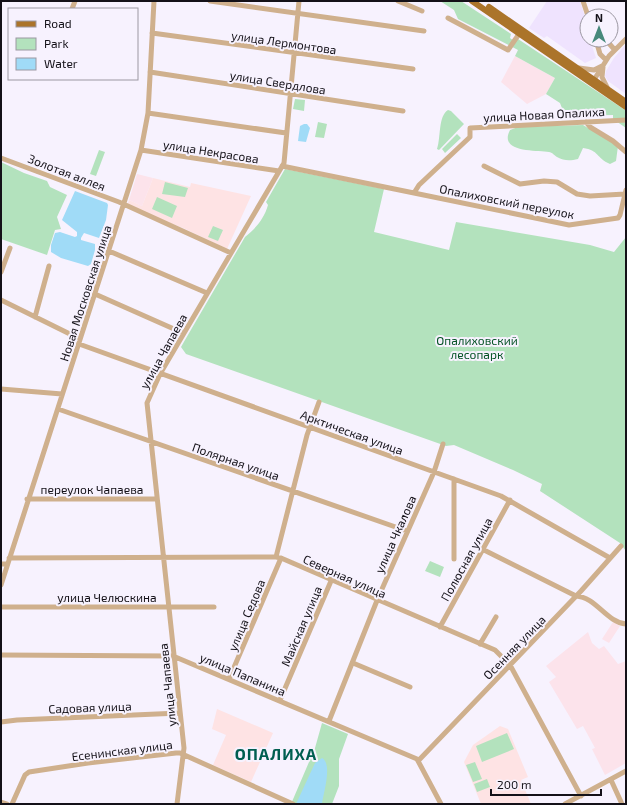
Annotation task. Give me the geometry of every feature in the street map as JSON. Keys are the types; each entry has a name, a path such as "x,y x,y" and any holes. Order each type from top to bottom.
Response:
{"main road":[{"path":"472,1 519,34 593,82 626,107"},
{"path":"480,1 576,67 593,82 609,90 626,102"}],"street":[{"name":"Новая Московская улица","path":"1,585 27,499 58,409 141,150 148,113 154,1"},
{"path":"210,1 424,31"},
{"name":"улица Чапаева","path":"177,804 184,756 147,403 160,374 183,333 282,166 299,1"},
{"path":"398,1 422,11"},
{"path":"448,18 508,50 519,34"},
{"name":"улица Лермонтова","path":"152,33 413,70"},
{"path":"593,82 614,49 626,39"},
{"path":"598,48 605,62 602,77 609,90"},
{"path":"576,67 594,70 605,62"},
{"name":"улица Свердлова","path":"150,72 403,111"},
{"path":"148,113 286,133"},
{"name":"улица Новая Опалиха","path":"414,193 419,185 470,137 470,128 626,120"},
{"path":"586,122 590,127 614,141 626,152"},
{"name":"улица Некрасова","path":"141,150 279,171"},
{"name":"Золотая аллея","path":"1,158 119,202 124,206 231,253"},
{"path":"282,166 414,193"},
{"name":"Опалиховский переулок","path":"414,193 466,205 573,225 618,218 620,216 626,192 590,196 577,194 557,182 544,181 520,184 484,166"},
{"path":"1,272 10,248"},
{"path":"109,251 208,293"},
{"path":"35,317 49,266"},
{"path":"95,294 183,333"},
{"name":"Арктическая улица","path":"1,300 79,341 160,374 510,500 610,558"},
{"path":"1,389 62,394"},
{"name":"улица Седова","path":"229,680 279,558 293,491 310,428 319,402"},
{"name":"Полярная улица","path":"58,409 407,531"},
{"name":"улица Чкалова","path":"329,721 377,601 434,472 443,444"},
{"path":"454,479 454,559"},
{"name":"переулок Чапаева","path":"27,499 156,498"},
{"name":"Полюсная улица","path":"440,627 510,500"},
{"name":"Осенняя улица","path":"420,760 576,596 621,546"},
{"path":"482,549 576,596 584,596 620,624 626,624"},
{"name":"Северная улица","path":"9,558 279,558 495,650 510,665 581,796"},
{"path":"1,564 7,564"},
{"name":"Майская улица","path":"280,700 331,581"},
{"name":"улица Челюскина","path":"1,607 214,607"},
{"path":"480,644 496,617"},
{"name":"улица Папанина","path":"1,655 174,656 420,760"},
{"path":"353,663 410,687"},
{"name":"Садовая улица","path":"1,722 180,713"},
{"name":"Есенинская улица","path":"12,804 25,775 29,772 88,762 176,753 293,804"},
{"path":"420,760 441,804"},
{"path":"565,804 574,802 581,796 626,771"},
{"path":"610,780 622,804"},
{"path":"1,802 7,804"}],"shaded area":[{"path":"547,1 580,1 582,8 579,8 579,48 593,48 596,58 585,63 547,36 544,38 529,28"},
{"path":"626,44 626,94 608,81 605,76 606,71 614,58"},
{"path":"515,56 555,78 546,94 527,104 501,82"},
{"path":"137,174 153,178 142,206 129,200"},
{"path":"153,178 190,187 191,183 251,196 227,249 183,228 127,206 129,200 142,206"},
{"path":"613,622 620,626 609,643 602,639"},
{"path":"588,632 592,643 599,649 604,646 618,664 626,661 626,763 605,775 592,749 595,748 583,726 577,729 549,682 556,677 546,666"},
{"path":"217,709 273,733 251,782 213,765 226,735 212,729"},
{"path":"500,726 508,729 528,777 521,780 531,804 481,804 464,762 473,745"}],"green space":[{"path":"440,1 461,1 511,34 510,38 514,41 518,39 625,110 626,128 613,119 613,115 565,116 560,103 546,94 555,78 515,56 518,50 458,19 454,10"},
{"path":"295,99 305,100 304,111 293,109"},
{"path":"448,110 451,111 464,124 439,150 437,149 441,122"},
{"path":"318,122 327,124 324,138 315,137"},
{"path":"583,125 618,146 616,161 610,164 605,162 592,150 583,148 578,159 565,160 550,152 520,149 509,143 508,137 510,130 518,127"},
{"path":"457,134 461,138 445,153 442,149"},
{"path":"99,150 105,152 96,176 90,174"},
{"path":"1,162 24,173 47,181 50,187 67,195 57,217 61,229 55,230 47,255 1,239"},
{"name":"Опалиховский лесопарк","path":"285,169 384,189 374,232 449,250 456,222 590,245 614,252 626,237 626,551 620,543 540,491 542,484 513,470 454,445 446,446 186,354 181,347 245,237 262,219 268,205 266,202"},
{"path":"165,182 188,188 185,197 162,194"},
{"path":"157,197 177,206 172,218 152,209"},
{"path":"213,226 223,230 218,241 208,237"},
{"path":"430,561 444,567 440,577 425,571"},
{"path":"322,723 348,734 339,759 339,786 332,804 291,804 315,748"},
{"path":"507,733 514,749 482,762 476,746"},
{"path":"475,762 482,779 473,782 466,765"},
{"path":"487,779 490,787 477,792 474,784"}],"water":[{"path":"307,124 310,128 306,142 298,141 300,126"},
{"path":"75,191 107,203 108,205 106,220 99,238 84,233 81,238 81,240 95,244 91,264 88,266 61,258 51,252 51,245 55,233 60,232 75,237 77,236 77,232 62,220"},
{"path":"322,758 327,766 327,773 322,804 296,804 315,763"}],"district":[{"name":"ОПАЛИХА","path":"276,753"}]}
